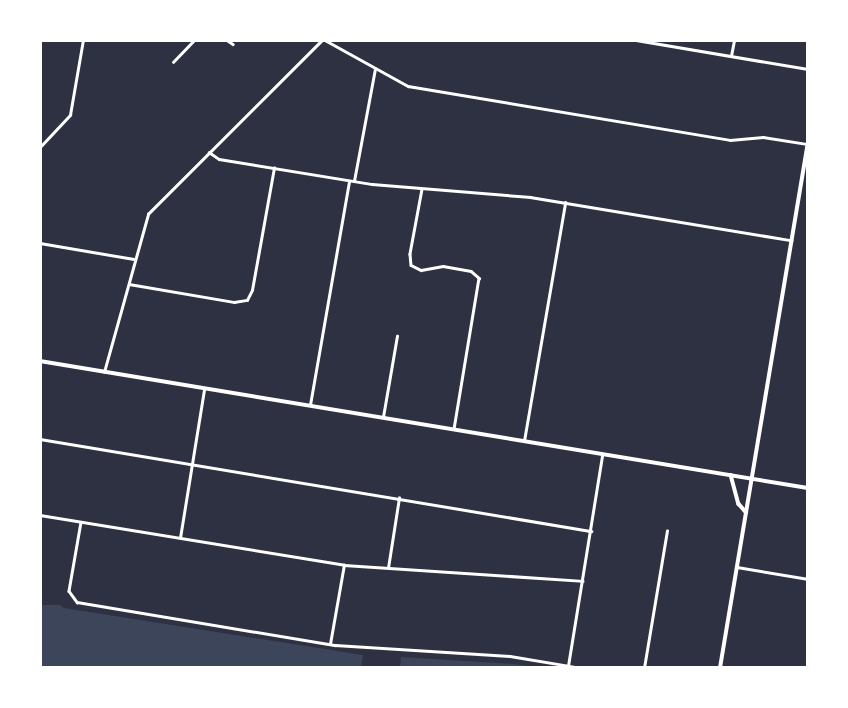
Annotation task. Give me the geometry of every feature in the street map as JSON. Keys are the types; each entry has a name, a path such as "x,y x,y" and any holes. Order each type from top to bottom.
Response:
{"street":[{"path":"40,147 70,115 83,40"},
{"path":"173,62 194,40"},
{"path":"227,40 233,44"},
{"path":"104,372 148,214 324,40 404,85 421,89 730,140 763,137 808,143 720,668"},
{"path":"636,40 808,69"},
{"path":"731,56 734,40"},
{"path":"354,181 375,69"},
{"path":"209,152 219,159 349,181 422,190 530,197 791,240"},
{"path":"247,300 252,290 274,168"},
{"path":"310,405 349,181"},
{"path":"422,190 411,265 419,270 447,267 471,271 478,275 454,429"},
{"path":"524,441 565,203"},
{"path":"40,243 135,259"},
{"path":"128,283 234,302 247,300"},
{"path":"247,300 251,306"},
{"path":"383,417 397,336"},
{"path":"40,361 808,488"},
{"path":"180,538 204,388"},
{"path":"40,439 591,531"},
{"path":"568,666 603,454"},
{"path":"731,475 739,504 746,512"},
{"path":"388,569 399,498"},
{"path":"40,515 344,565 582,581"},
{"path":"81,522 69,591 72,599 79,603 330,644 510,656 582,668"},
{"path":"645,668 667,531"},
{"path":"330,644 344,565"},
{"path":"737,567 808,579"}],"shaded area":[{"path":"40,605 60,605 64,608 363,655 361,668 40,668"},
{"path":"401,657 515,664 540,668 400,668"}]}
